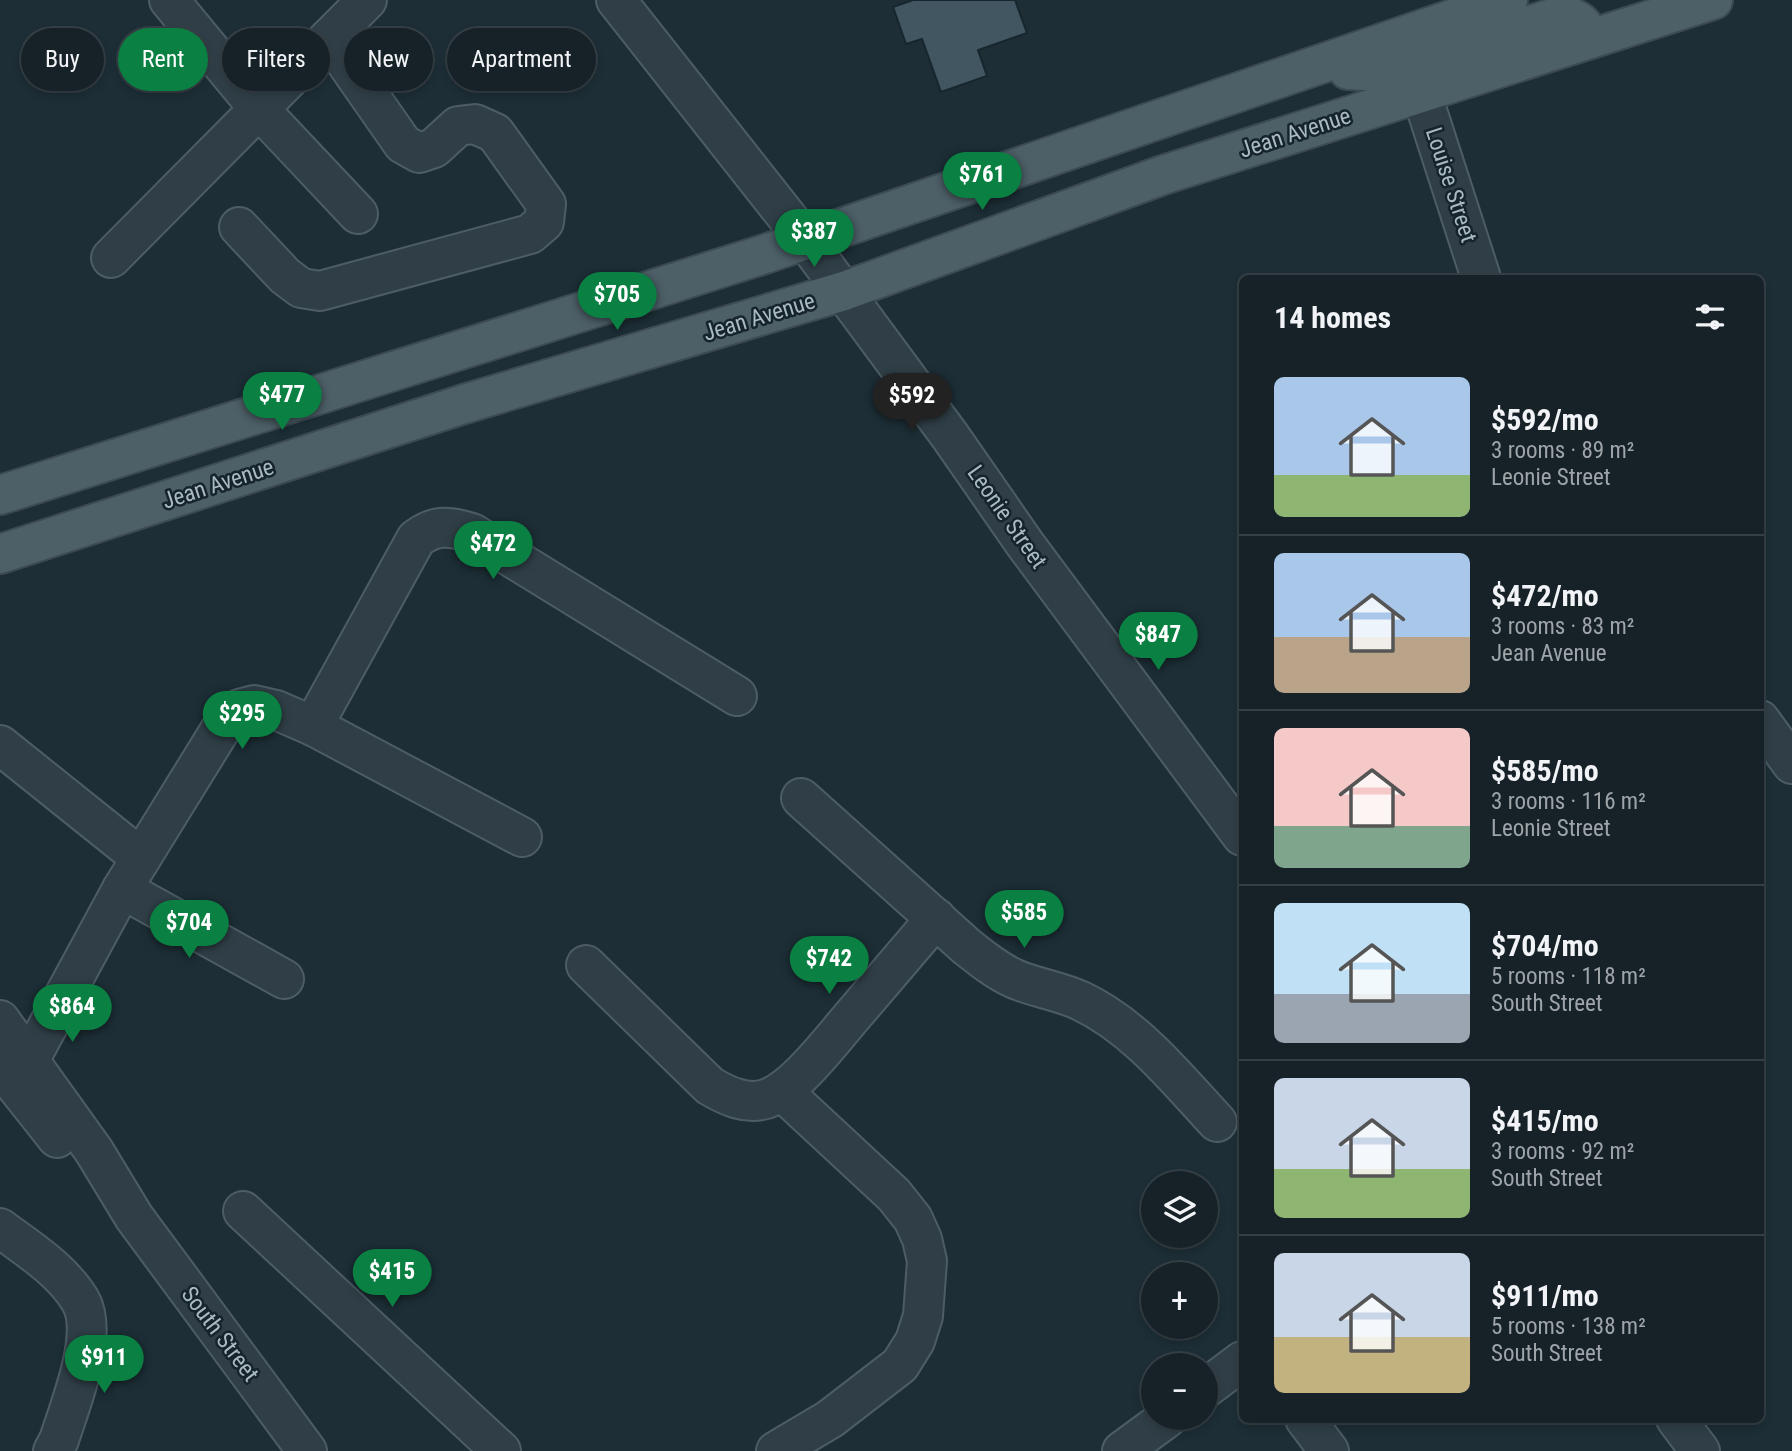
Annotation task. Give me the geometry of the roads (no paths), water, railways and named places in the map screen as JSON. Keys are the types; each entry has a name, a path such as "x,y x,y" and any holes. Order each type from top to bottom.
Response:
{"main road":[{"path":"0,495 806,241 1508,0"},
{"name":"Jean Avenue","path":"0,554 464,404 844,291 1163,175 1713,0"},
{"path":"1325,64 1347,70 1383,72 1562,15 1580,21 1590,40"}],"street":[{"path":"169,0 259,109 358,214"},
{"path":"330,37 367,0"},
{"name":"Leonie Street","path":"616,0 844,291 1025,544 1239,832"},
{"path":"239,227 285,276 301,288 320,291 530,234 544,222 547,204 495,133 475,124 458,126 434,148 419,153 403,144 330,39"},
{"path":"111,258 277,91"},
{"name":"Louise Street","path":"1421,92 1480,275"},
{"path":"313,726 416,539 427,530 439,526 454,527 472,533 737,696"},
{"path":"15,1062 227,719 239,709 254,705 265,707 313,726 522,837"},
{"path":"1764,726 1792,764"},
{"path":"0,744 131,874 284,979"},
{"path":"801,798 990,965 1015,979 1082,1002 1117,1024 1153,1054 1217,1122"},
{"path":"586,965 710,1086 727,1096 751,1101 782,1091 808,1066 936,918"},
{"name":"South Street","path":"0,1020 15,1062 107,1171 134,1217 307,1451"},
{"name":"South Street","path":"15,1062 12,1107 75,1160 134,1217"},
{"path":"776,1451 830,1419 900,1365 915,1341 923,1316 927,1261 914,1219 894,1195 782,1091"},
{"path":"243,1211 501,1451"},
{"path":"0,1228 50,1266 70,1286 81,1302 87,1321 84,1354 53,1451"},
{"path":"1218,1379 1239,1363"},
{"path":"1308,1423 1329,1451"},
{"path":"1679,1423 1700,1451"},
{"path":"1122,1451 1151,1430"}]}
